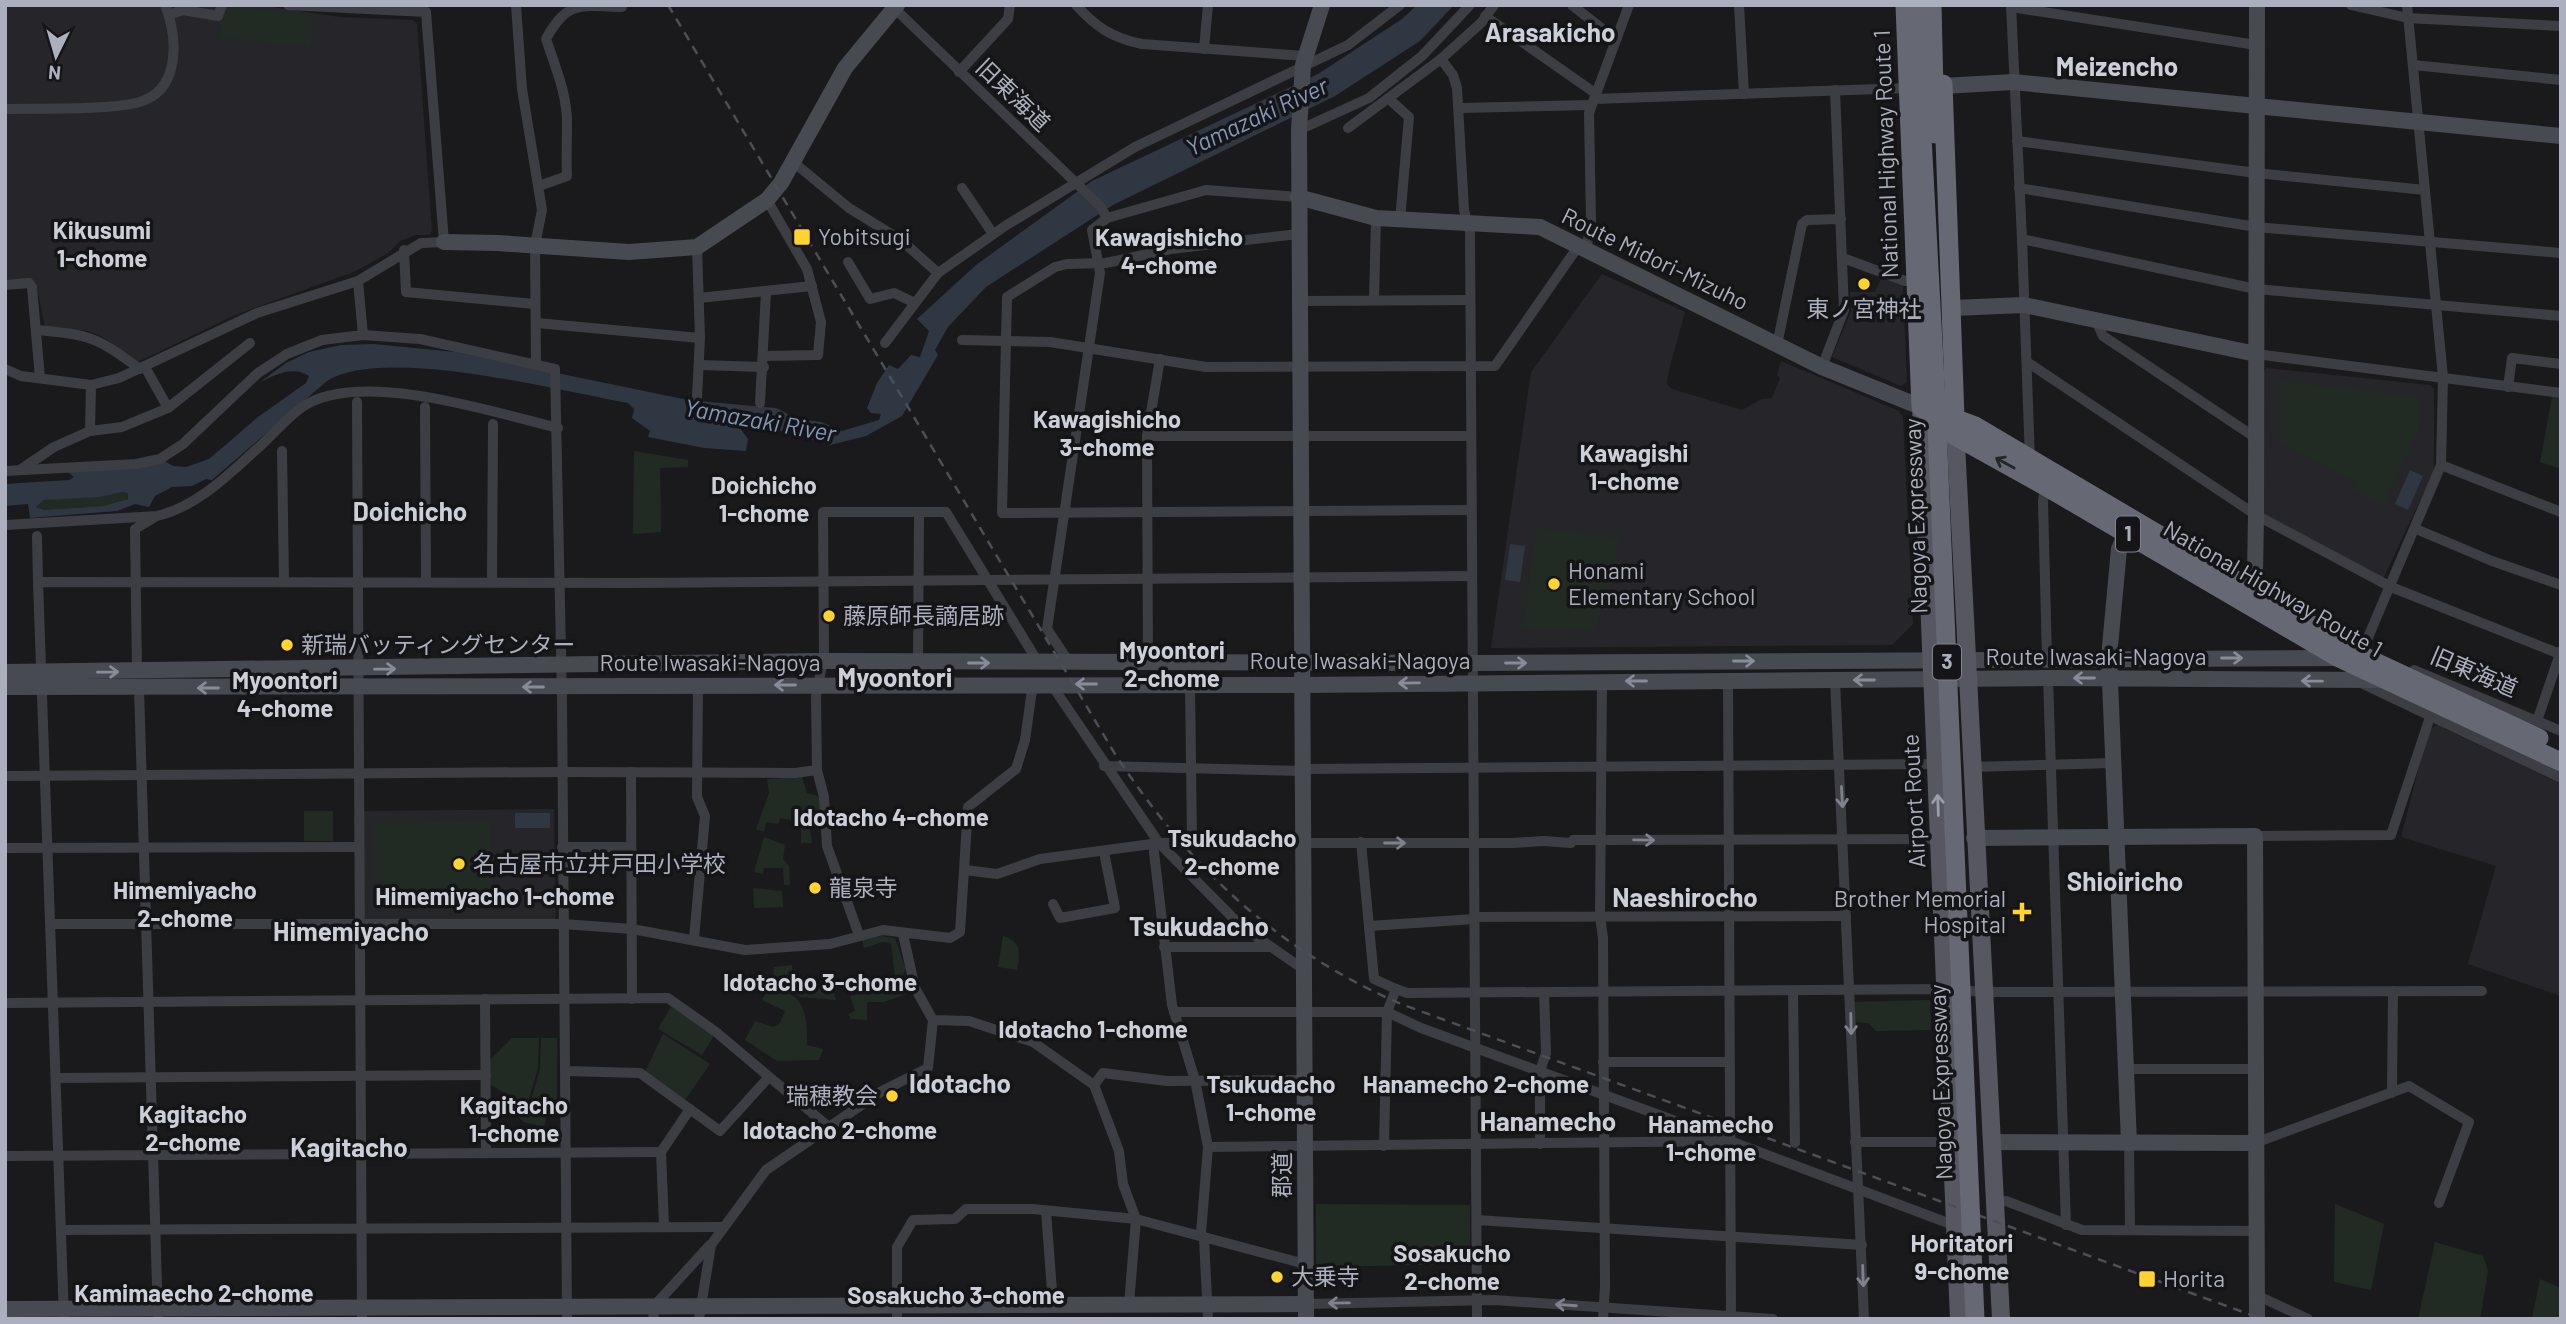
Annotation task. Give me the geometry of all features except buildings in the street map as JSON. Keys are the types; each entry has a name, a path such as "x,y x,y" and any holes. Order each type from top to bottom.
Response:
{"highway":[{"name":"National Highway Route 1","path":"1905,5 1921,407"},
{"name":"Nagoya Expressway","path":"1914,5 1935,380 1975,1319"},
{"name":"Nagoya Expressway","path":"1932,5 1987,1319"},
{"path":"1941,5 1955,427"},
{"name":"1","path":"1921,407 1955,427"},
{"name":"National Highway Route 1","path":"1955,427 1975,426 2365,656 2433,703 2561,748"},
{"name":"National Highway Route 1","path":"1955,427 2045,485 2339,659 2561,762"}],"main road":[{"name":"Airport Route","path":"1921,407 1954,1142 1959,1319"},
{"path":"1955,427 1968,659 1974,838 2001,1319"}],"street":[{"path":"5,110 118,105 146,100 157,92 172,71 167,10 218,16 222,5"},
{"path":"288,5 426,9 444,243"},
{"path":"516,5 522,89 542,210 535,245 536,365"},
{"path":"959,72 1008,19 1010,5"},
{"path":"1076,5 1097,27 1117,39 1304,64"},
{"path":"1204,49 1208,5"},
{"path":"1304,1008 1299,125 1304,64 1322,5"},
{"path":"885,343 938,273 993,234 1135,147 1348,45 1400,5"},
{"path":"1299,125 1369,98 1422,56 1471,5"},
{"path":"1348,128 1441,59 1494,5"},
{"path":"1572,5 1615,39"},
{"path":"962,340 1050,342 1206,367 1495,366 1591,236 1593,99 1629,5"},
{"path":"1739,5 1744,94"},
{"path":"2249,588 2255,574 2256,515 2257,5"},
{"path":"2351,5 2408,18 2561,26"},
{"path":"2365,656 2441,465 2444,377 2407,5"},
{"path":"539,186 567,176 564,141 567,126 562,90 546,38 565,10 575,6 622,7"},
{"path":"5,369 21,376 91,385 142,368 257,313 358,281 404,250 421,243 535,245 629,252 697,247 767,200 781,183 845,68 894,6"},
{"name":"旧東海道","path":"894,6 1076,184 1106,217"},
{"path":"2030,460 2011,6 2256,45"},
{"path":"1485,16 1593,99"},
{"path":"1441,59 1453,75 1460,108 1465,223 1470,232 1477,1319"},
{"path":"2413,65 2561,80"},
{"path":"1943,86 2013,82 2561,136"},
{"path":"1460,108 1593,99 1909,88"},
{"path":"1822,367 1844,310 1835,90"},
{"path":"1389,99 1409,117 1400,220"},
{"path":"2017,141 2256,173 2425,190"},
{"path":"792,161 849,208 901,240 938,273"},
{"path":"962,188 993,234"},
{"path":"2019,188 2256,227 2561,253"},
{"path":"1069,662 1047,629 1090,348 1098,263 1092,230 1106,217 1206,190 1298,197"},
{"name":"Route Midori-Mizuho","path":"1298,197 1376,218 1540,227 1822,367 1921,407"},
{"path":"699,365 764,362 817,355 821,322 807,269 767,200"},
{"path":"1374,300 1376,218"},
{"path":"1777,345 1802,224 1807,220 1841,219"},
{"path":"1298,233 1055,267 1007,296 1003,342 1002,513 1471,510"},
{"path":"2022,239 2256,289 2561,316"},
{"path":"696,397 700,338 697,247"},
{"path":"404,250 406,292 534,304"},
{"path":"1843,258 1905,281 1916,281"},
{"path":"848,262 870,299 894,293 915,303"},
{"path":"358,281 363,335"},
{"path":"5,285 29,283 32,287 40,378"},
{"path":"698,298 812,286"},
{"path":"760,403 766,292"},
{"path":"1299,301 1470,300"},
{"path":"1953,308 2024,305 2256,354 2561,393"},
{"path":"2096,321 2103,336 2256,438"},
{"path":"537,323 700,338"},
{"path":"37,330 85,334 102,341 142,368 168,408"},
{"path":"5,471 136,464 160,459 183,444 258,373 287,354 322,340 363,335 443,343 555,369 562,686 566,1313"},
{"path":"18,471 54,447 90,431 122,427 168,408 250,343"},
{"path":"2508,387 2512,358 2561,364"},
{"path":"1148,661 1147,436 1160,359"},
{"path":"2027,362 2256,515 2391,587 2560,652 2537,722"},
{"path":"90,431 91,385"},
{"path":"5,525 157,516 175,511 215,487 309,403 340,391 427,397 558,426"},
{"path":"356,402 362,1313"},
{"path":"425,407 426,581"},
{"path":"492,581 493,424"},
{"path":"1147,436 1471,436"},
{"path":"282,450 284,582"},
{"path":"2441,465 2561,512"},
{"path":"2045,485 2043,502 2047,658"},
{"path":"859,935 827,846 824,797 817,770 817,685 822,661 823,512 946,512 1038,662"},
{"path":"918,663 919,512"},
{"path":"157,516 135,529 144,926 158,1313"},
{"path":"2416,529 2492,561 2561,585"},
{"path":"2126,533 2119,549 2109,657 2129,1143 2130,1229"},
{"path":"37,536 64,1314"},
{"path":"38,583 1471,576"},
{"name":"旧東海道","path":"2365,656 2387,660 2561,731"},
{"name":"Route Iwasaki-Nagoya","path":"138,680 358,670 822,661 1472,663 2109,657 2339,659 2365,656"},
{"path":"5,672 41,680"},
{"path":"2048,678 2066,1225"},
{"name":"Route Iwasaki-Nagoya","path":"5,687 41,680 138,680 358,688 1033,683 1301,685 2048,678 2359,682 2380,680"},
{"path":"1728,680 1731,1317"},
{"path":"1835,680 1864,1319"},
{"path":"1602,681 1600,767 1603,840 1600,917 1605,1228 1603,1313"},
{"path":"2359,682 2433,703 2561,778"},
{"path":"52,925 563,924 632,929 694,939 732,949 830,944 883,930 950,938 960,932 968,807 1016,769 1025,740 1033,683"},
{"path":"1051,684 1156,843 1241,926 1303,969"},
{"path":"1190,684 1192,843"},
{"path":"694,939 705,847 705,816 697,797 698,685"},
{"path":"1974,838 2391,835 2433,703"},
{"path":"1971,766 2114,764"},
{"path":"1104,766 1303,770 1937,765"},
{"path":"5,776 561,772 794,774 817,770"},
{"path":"631,772 632,999"},
{"path":"2255,836 2257,1319"},
{"path":"965,870 997,874 1040,859 1156,843 1571,843 1573,840 1940,839"},
{"path":"1361,842 1374,979 1406,993 1947,989 1984,992 2482,991"},
{"path":"1156,843 1164,947 1174,1012 1195,1080 1208,1147 1201,1233 1204,1238 1208,1311"},
{"path":"562,846 631,847"},
{"path":"5,849 359,847"},
{"path":"1053,904 1059,918 1115,908 1104,852"},
{"path":"1302,861 1307,885 1309,975 1304,1008"},
{"path":"1369,926 1475,918 1846,916"},
{"path":"654,1312 711,1244 761,1175 882,1091 928,1068 933,1020 915,988 903,934"},
{"path":"1164,947 1269,947"},
{"path":"1384,1146 1387,1012 1396,989"},
{"path":"1793,991 1795,1143"},
{"path":"2392,1093 2393,991"},
{"path":"1540,1144 1540,1071 1546,1053 1544,992"},
{"path":"485,999 486,1153"},
{"path":"5,1003 668,999 716,1032 830,1129"},
{"path":"1174,1012 1304,1008 1387,1012 1475,1048 1956,1226"},
{"name":"郡道","path":"1304,1008 1306,1311"},
{"path":"933,1020 969,1021 1033,1042 1094,1085 1119,1150 1123,1184 1136,1219 1125,1309"},
{"path":"1603,1062 1729,1062"},
{"path":"2126,1069 2254,1069"},
{"path":"565,1071 640,1073 720,1131 768,1078"},
{"path":"1094,1085 1103,1073 1167,1081 1304,1080"},
{"path":"57,1078 486,1075"},
{"path":"1992,1142 2255,1143 2409,1086 2469,1122 2439,1203"},
{"path":"664,1227 661,1152 690,1109"},
{"path":"1208,1147 1730,1141"},
{"path":"1855,1142 1954,1142"},
{"path":"5,1156 661,1152"},
{"path":"1994,1202 2006,1201 2082,1230 2255,1231"},
{"path":"897,1312 897,1247 913,1220 955,1219 966,1209 1046,1211 1136,1219 1305,1264"},
{"path":"1046,1211 1053,1304"},
{"path":"1477,1220 1862,1245"},
{"path":"61,1230 721,1227"},
{"path":"700,1312 711,1244"},
{"path":"2256,1295 2308,1319"},
{"path":"5,1309 64,1314 897,1312 1053,1304 1125,1309 1306,1311 1477,1300 1603,1313 1773,1319"}],"shaded area":[{"path":"5,5 258,5 340,17 413,20 417,24 432,231 429,235 416,235 400,241 388,253 356,271 235,315 138,362 101,336 88,331 45,327 36,283 31,279 5,282"},
{"path":"232,6 314,15 310,47 218,37 227,9"},
{"path":"1602,274 1685,312 1669,370 1667,384 1672,389 1742,410 1762,399 1772,398 1780,378 1777,375 1781,361 1899,411 1903,417 1913,624 1892,645 1491,648 1531,372"},
{"path":"1882,277 1903,285 1907,382 1901,386 1832,357 1851,311 1850,292 1875,292"},
{"path":"2266,368 2430,385 2434,389 2434,471 2383,579 2265,517 2262,376"},
{"path":"2281,381 2422,398 2421,424 2384,506 2352,489 2356,483 2281,443"},
{"path":"2552,397 2561,398 2561,469 2540,462"},
{"path":"634,451 688,460 688,467 660,468 661,532 633,534"},
{"path":"129,493 127,499 103,506 44,510 36,507 44,500"},
{"path":"1536,528 1620,538 1595,631 1523,628"},
{"path":"2437,725 2561,784 2561,996 2468,964 2496,866 2401,837 2428,731"},
{"path":"802,777 807,793 821,797 821,822 810,826 812,843 801,843 801,822 780,818 778,824 766,822 764,832 756,829 769,793 767,779"},
{"name":"名古屋市立井戸田小学校","path":"554,809 556,920 367,921 364,917 364,811"},
{"path":"304,811 333,811 333,841 304,841"},
{"path":"490,821 492,888 384,889 382,880 373,877 373,823"},
{"path":"764,837 785,845 783,859 789,866 790,885 784,885 783,868 764,868 763,874 754,872"},
{"path":"753,888 782,891 783,907 754,908"},
{"path":"881,936 895,938 906,969 896,986 891,943 882,942 864,948 862,939"},
{"path":"1003,936 1017,945 1017,970 998,967"},
{"path":"792,965 792,979 819,981 823,993 833,991 836,1000 800,997 783,985 773,984 774,967"},
{"path":"906,985 909,993 884,1002 867,1002 867,1020 851,1019 848,1014 855,1011 850,996 873,990 874,994"},
{"path":"769,988 791,994 802,1006 807,1045 823,1049 819,1060 777,1061 745,1040 755,1021 773,1027 780,1023 785,1011 762,1000"},
{"path":"1930,1000 1931,1030 1876,1031 1868,1023 1854,1022 1853,1002"},
{"path":"673,1003 714,1036 702,1055 658,1029"},
{"path":"663,1034 710,1064 685,1100 645,1072"},
{"path":"512,1038 539,1038 538,1068 528,1102 549,1107 544,1127 524,1122 506,1106 506,1094 490,1084 490,1060"},
{"path":"541,1038 557,1038 557,1106 531,1100 540,1069"},
{"path":"1316,1204 1470,1205 1470,1264 1316,1267"},
{"path":"2335,1204 2384,1224 2371,1290 2334,1282"},
{"path":"2435,1242 2483,1256 2488,1271 2480,1319 2418,1319"},
{"path":"2540,1279 2561,1288 2561,1319 2532,1319"}],"water":[{"name":"Yamazaki River","path":"1417,5 1454,5 1420,41 1335,96 1113,205 986,287 948,327 935,350 938,355 902,416 866,436 830,445 773,429 743,425 740,428 748,439 746,451 704,448 648,437 650,431 632,418 634,409 628,403 473,374 389,368 354,371 327,381 212,480 206,479 192,486 172,487 155,496 149,507 135,504 117,511 30,518 28,504 5,506 5,484 69,480 74,477 68,472 163,460 173,466 186,467 209,459 258,417 306,383 309,376 290,371 259,383 286,363 309,352 341,345 374,344 455,352 688,400 776,408 798,419 821,422 842,431 879,420 881,414 871,413 867,408 877,383 889,365 898,369 911,355 920,357 929,331 917,319 976,265 1092,181 1318,74 1402,19","holes":["128,493 128,499 103,506 44,510 36,507 44,500"]},
{"path":"2410,470 2423,476 2408,510 2395,504"},
{"path":"1510,544 1525,546 1520,582 1505,580"},
{"path":"515,813 550,813 550,828 515,828"}],"railway":[{"path":"668,5 1115,754 1144,795 1205,869 1275,931 1314,958 1401,1004 2262,1319"}],"place":[{"name":"Yobitsugi","path":"802,237"},
{"name":"東ノ宮神社","path":"1864,284"},
{"name":"Honami Elementary School","path":"1554,584"},
{"name":"藤原師長謫居跡","path":"829,616"},
{"name":"新瑞バッティングセンター","path":"287,645"},
{"name":"名古屋市立井戸田小学校","path":"459,864"},
{"name":"龍泉寺","path":"815,888"},
{"name":"Brother Memorial Hospital","path":"2022,912"},
{"name":"瑞穂教会","path":"892,1096"},
{"name":"大乗寺","path":"1277,1277"},
{"name":"Horita","path":"2147,1279"}],"district":[{"name":"Arasakicho","path":"1550,33"},
{"name":"Meizencho","path":"2117,67"},
{"name":"Kikusumi 1-chome","path":"102,245"},
{"name":"Kawagishicho 4-chome","path":"1169,252"},
{"name":"Kawagishicho 3-chome","path":"1107,434"},
{"name":"Kawagishi 1-chome","path":"1634,468"},
{"name":"Doichicho 1-chome","path":"764,500"},
{"name":"Doichicho","path":"410,512"},
{"name":"Myoontori 2-chome","path":"1172,665"},
{"name":"Myoontori","path":"895,678"},
{"name":"Myoontori 4-chome","path":"285,695"},
{"name":"Idotacho 4-chome","path":"891,818"},
{"name":"Tsukudacho 2-chome","path":"1232,853"},
{"name":"Shioiricho","path":"2125,882"},
{"name":"Himemiyacho 1-chome","path":"495,897"},
{"name":"Naeshirocho","path":"1685,898"},
{"name":"Himemiyacho 2-chome","path":"185,905"},
{"name":"Tsukudacho","path":"1199,927"},
{"name":"Himemiyacho","path":"351,932"},
{"name":"Idotacho 3-chome","path":"820,983"},
{"name":"Idotacho 1-chome","path":"1093,1030"},
{"name":"Idotacho","path":"960,1084"},
{"name":"Hanamecho 2-chome","path":"1476,1085"},
{"name":"Tsukudacho 1-chome","path":"1271,1099"},
{"name":"Kagitacho 1-chome","path":"514,1120"},
{"name":"Hanamecho","path":"1548,1122"},
{"name":"Kagitacho 2-chome","path":"193,1129"},
{"name":"Idotacho 2-chome","path":"840,1131"},
{"name":"Hanamecho 1-chome","path":"1711,1139"},
{"name":"Kagitacho","path":"349,1148"},
{"name":"Horitatori 9-chome","path":"1962,1258"},
{"name":"Sosakucho 2-chome","path":"1452,1268"},
{"name":"Kamimaecho 2-chome","path":"194,1294"},
{"name":"Sosakucho 3-chome","path":"956,1296"}]}
